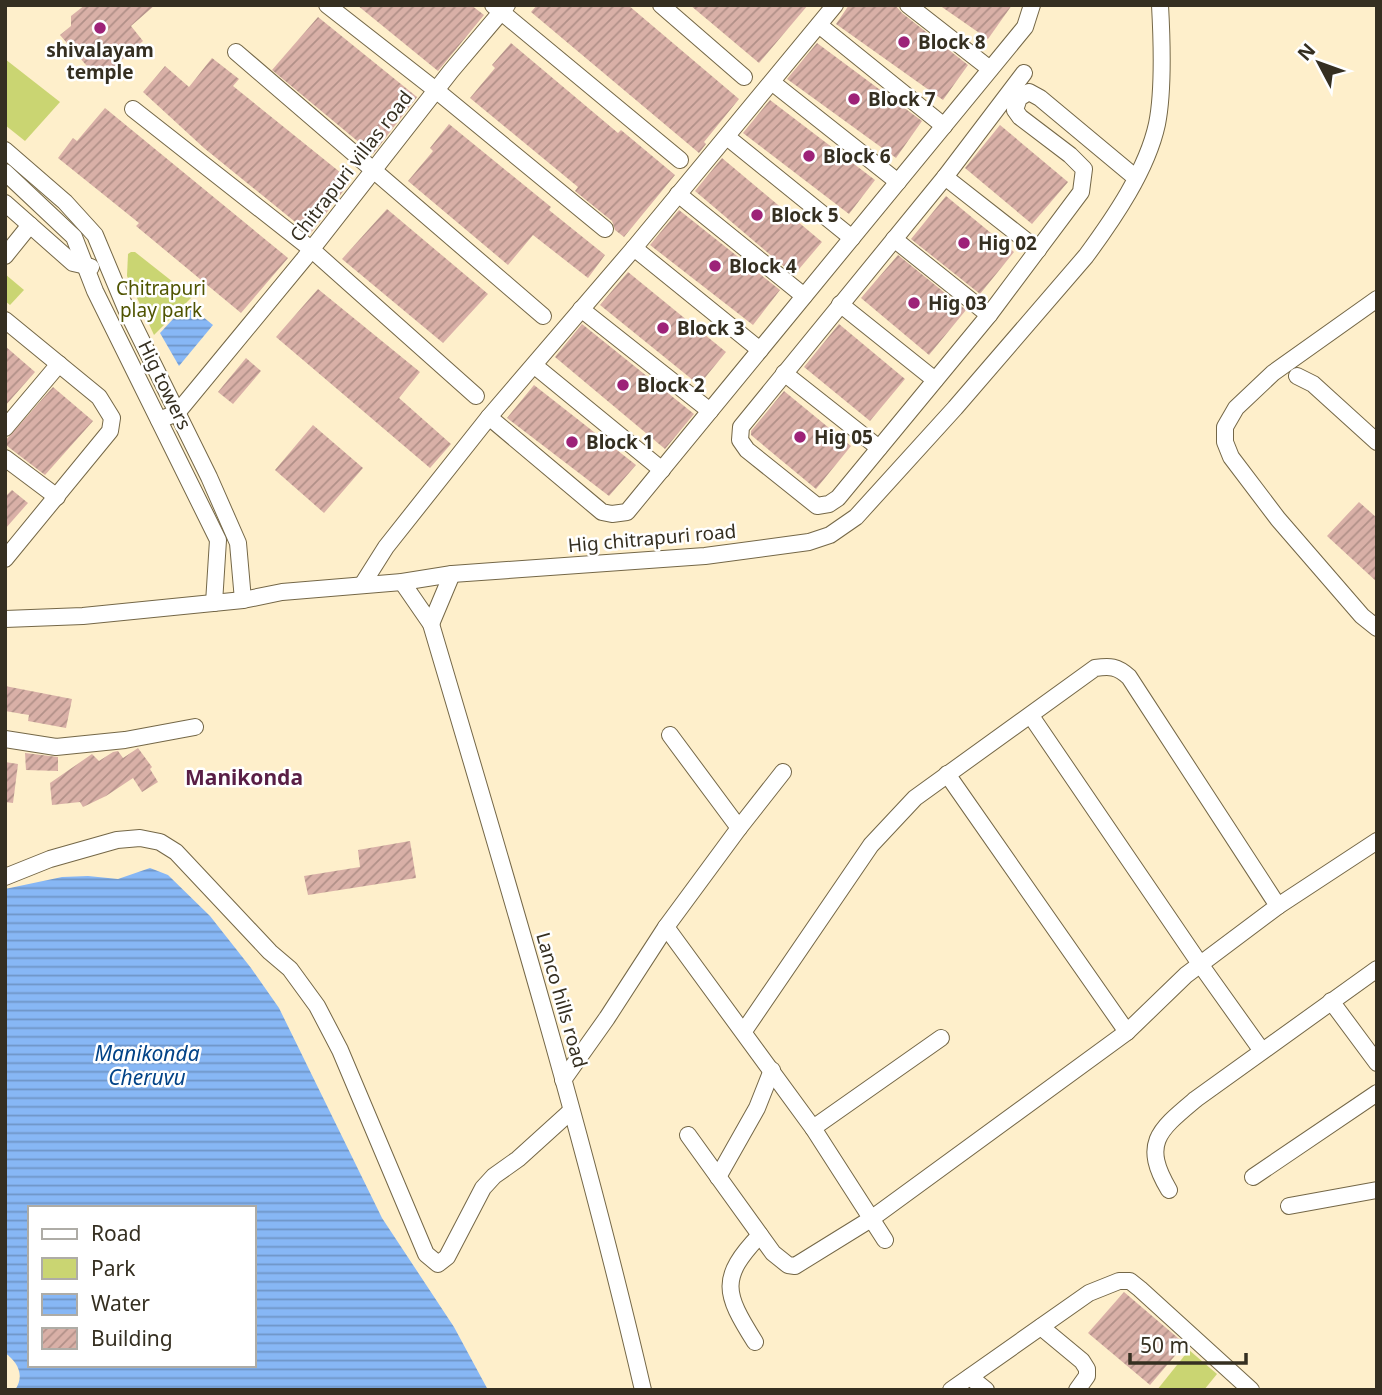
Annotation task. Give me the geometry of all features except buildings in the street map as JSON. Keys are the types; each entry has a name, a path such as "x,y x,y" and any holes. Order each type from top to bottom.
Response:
{"street":[{"path":"327,5 606,229"},
{"path":"661,5 744,77"},
{"path":"362,585 386,547 489,417 773,83 835,5"},
{"path":"908,5 990,69"},
{"path":"489,417 602,512 627,512 1025,27 1032,5"},
{"name":"Hig chitrapuri road","path":"5,619 83,616 214,603 282,592 402,582 452,573 705,556 809,542 830,536 856,517 1086,257 1136,178 1157,126 1160,106 1160,5"},
{"path":"501,7 680,160"},
{"name":"Chitrapuri villas road","path":"177,413 311,249 501,7"},
{"path":"819,25 944,126"},
{"path":"236,52 543,316"},
{"path":"1024,73 945,177 741,426 740,440 747,450 817,506 829,504 838,498 989,315 1081,192 1084,169 1020,117 1014,110 1019,98 1029,92 1040,98 1136,178"},
{"path":"773,83 898,182"},
{"path":"134,109 311,249 476,396"},
{"path":"727,137 852,238"},
{"path":"5,150 65,202 95,235 111,275 238,543 243,600"},
{"name":"Hig towers","path":"5,172 74,237 95,291 218,540 214,603"},
{"path":"945,177 1038,250"},
{"path":"678,194 804,296"},
{"path":"5,203 73,263 111,275"},
{"path":"5,256 30,225"},
{"path":"894,239 989,315"},
{"path":"634,248 760,350"},
{"path":"1377,299 1273,373 1236,408 1225,428 1224,442 1230,457 1278,519 1362,616 1377,628"},
{"path":"840,304 935,380"},
{"path":"581,309 710,411"},
{"path":"5,320 99,397 112,418 110,431 5,559"},
{"path":"5,428 59,364"},
{"path":"535,366 662,470"},
{"path":"784,373 879,448"},
{"path":"1297,376 1313,384 1377,442"},
{"path":"159,420 177,413"},
{"path":"5,458 57,497"},
{"path":"431,624 452,573"},
{"name":"Lanco hills road","path":"402,582 431,624 563,1080 620,1291 643,1390"},
{"path":"744,1031 871,845 915,798 1095,668 1110,666 1129,677 1278,906"},
{"path":"1031,716 1262,1051"},
{"path":"5,739 56,747 125,740 195,727"},
{"path":"670,736 739,828"},
{"path":"563,1080 666,927 783,772"},
{"path":"947,774 1127,1032"},
{"path":"5,877 57,857 117,840 140,838 160,842 176,852 270,952 290,969 317,1006 340,1050 426,1254 438,1264 447,1257 489,1181 571,1111"},
{"path":"688,1135 773,1254 781,1261 796,1266 871,1219 1127,1032 1200,964 1278,906 1377,841"},
{"path":"666,927 813,1128 886,1240"},
{"path":"1169,1190 1155,1160 1156,1141 1162,1131 1196,1099 1377,969"},
{"path":"1331,1001 1377,1063"},
{"path":"813,1128 940,1038"},
{"path":"718,1177 757,1108 772,1070"},
{"path":"1253,1177 1377,1093"},
{"path":"1289,1206 1377,1190"},
{"path":"755,1342 731,1293 729,1279 743,1253 760,1236"},
{"path":"951,1390 1089,1293 1119,1281 1130,1282 1251,1390"},
{"path":"1041,1327 1087,1368 1087,1376 1077,1390"},
{"path":"970,1377 986,1390"}],"green space":[{"path":"5,59 60,102 25,141 5,125"},
{"name":"Chitrapuri play park","path":"135,252 192,297 154,335 127,276 128,254"},
{"path":"5,274 24,290 10,305 5,301"},
{"path":"1189,1350 1217,1374 1204,1390 1157,1390"}],"water":[{"path":"187,304 213,325 179,366 160,333"},
{"name":"Manikonda Cheruvu","path":"150,868 168,875 210,916 251,968 279,1008 382,1218 454,1327 488,1390 15,1390 19,1370 5,1353 5,889 62,877 118,879"}],"place":[{"name":"shivalayam temple","path":"100,28"},
{"name":"Block 8","path":"904,42"},
{"name":"Block 7","path":"854,99"},
{"name":"Block 6","path":"809,156"},
{"name":"Block 5","path":"757,215"},
{"name":"Hig 02","path":"964,243"},
{"name":"Block 4","path":"715,266"},
{"name":"Hig 03","path":"914,303"},
{"name":"Block 3","path":"663,328"},
{"name":"Block 2","path":"623,385"},
{"name":"Hig 05","path":"800,437"},
{"name":"Block 1","path":"572,442"}],"district":[{"name":"Manikonda","path":"244,777"}]}
